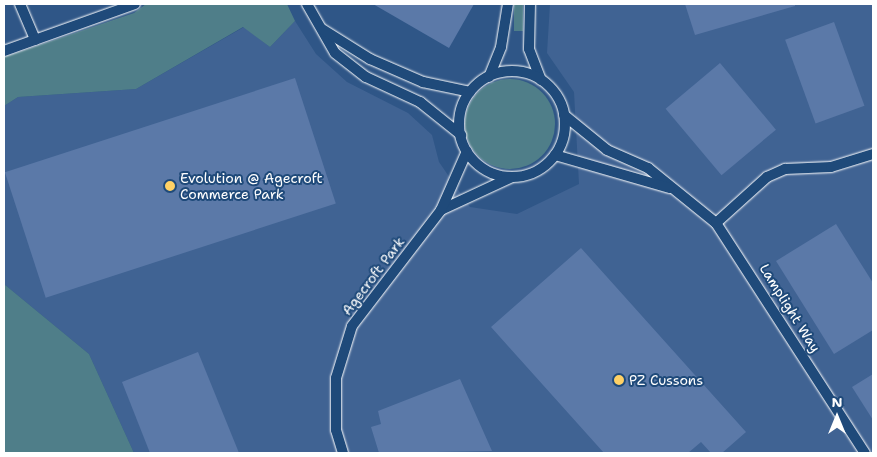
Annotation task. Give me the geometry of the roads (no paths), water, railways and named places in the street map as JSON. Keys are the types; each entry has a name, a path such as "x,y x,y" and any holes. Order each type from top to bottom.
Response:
{"street":[{"path":"20,4 35,40"},
{"path":"4,51 135,4"},
{"path":"307,4 334,53 366,77 420,102 461,135"},
{"path":"489,77 502,47 508,4"},
{"path":"530,4 529,49 541,80"},
{"path":"319,27 370,59 423,82 470,92"},
{"path":"441,210 512,177 544,167 555,155 564,136 564,114 552,89 541,80 516,72 489,77 470,92 463,105 461,135 467,152 479,165 512,177"},
{"name":"Lamplight Way","path":"564,114 608,150 648,168 716,223 865,453"},
{"path":"441,210 467,152"},
{"path":"716,223 767,177 785,169 831,167 873,154"},
{"path":"555,155 677,190"},
{"name":"Agecroft Park","path":"343,453 336,430 336,378 352,326 441,210"}],"place":[{"name":"Evolution @ Agecroft Commerce Park","path":"170,186"},
{"name":"PZ Cussons","path":"619,380"}]}
